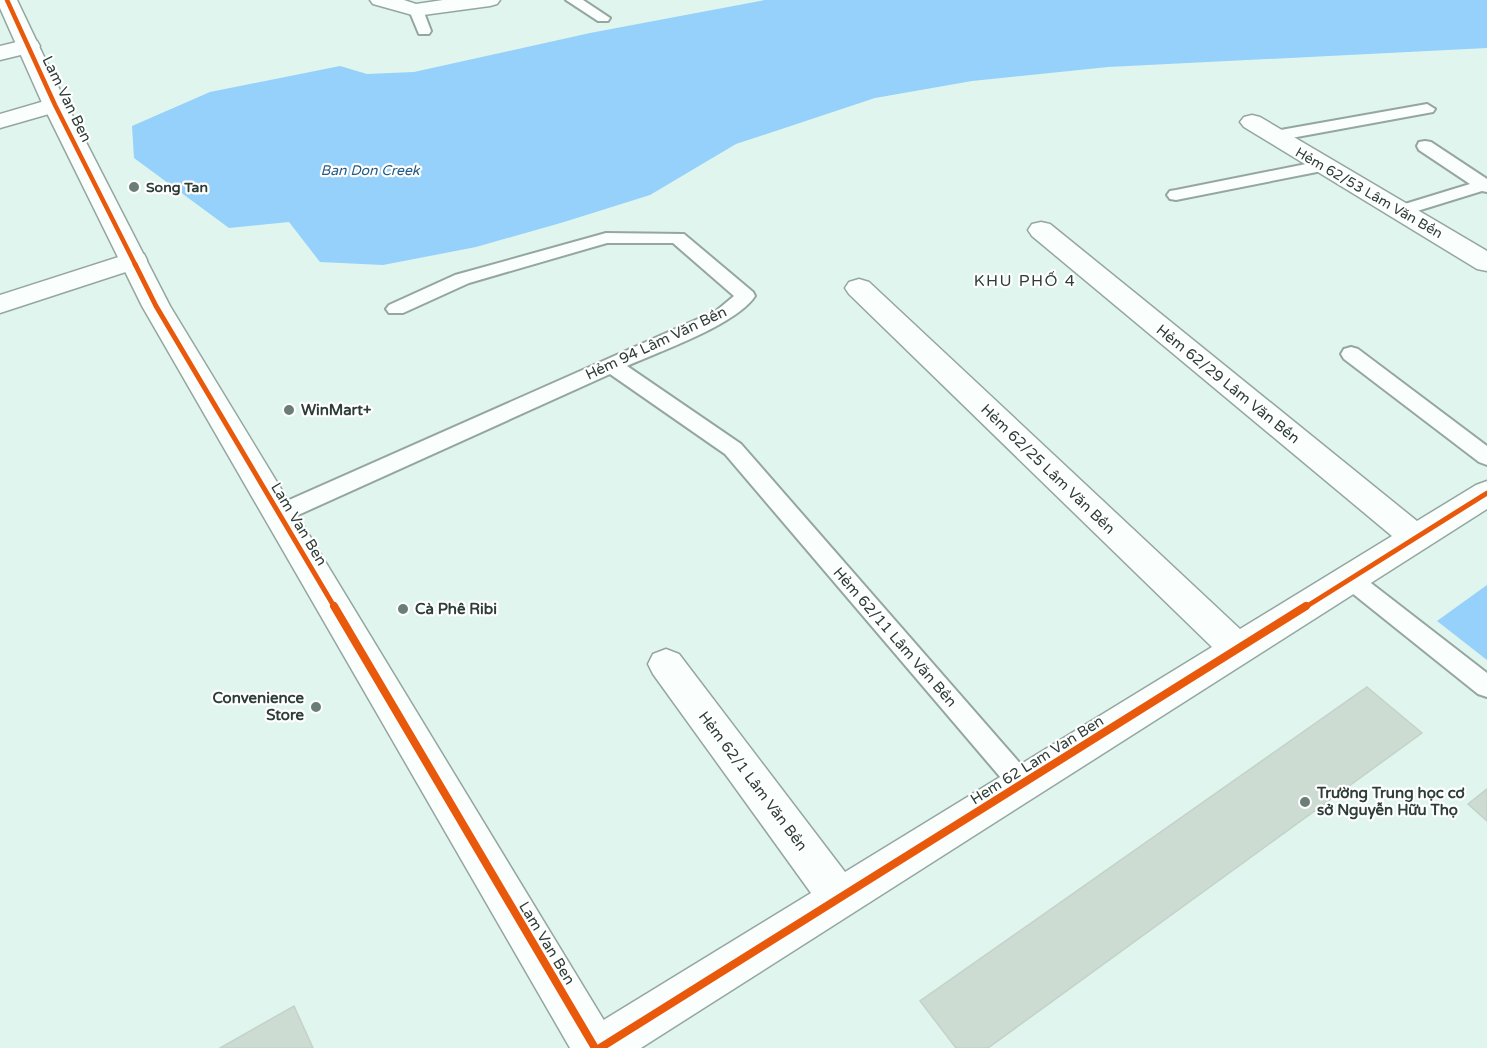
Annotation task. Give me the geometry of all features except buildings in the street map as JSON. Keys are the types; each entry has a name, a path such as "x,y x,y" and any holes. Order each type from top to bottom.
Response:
{"street":[{"name":"Lam Van Ben","path":"6,0 14,49 55,105 156,306 597,1048"},
{"path":"381,0 416,10 490,0"},
{"path":"0,121 55,105"},
{"name":"Hẻm 62/53 Lâm Văn Bền","path":"1252,122 1321,166 1487,263"},
{"name":"Hẻm 62/29 Lâm Văn Bền","path":"1041,230 1416,538"},
{"path":"0,304 134,260"},
{"name":"Hẻm 62/25 Lâm Văn Bền","path":"858,288 1237,649"},
{"name":"Hem 62 Lam Van Ben","path":"597,1048 1487,493"},
{"name":"Hẻm 62/1 Lâm Văn Bền","path":"666,664 840,898"}],"lane":[{"path":"573,0 603,18"},
{"path":"416,10 424,31"},
{"path":"1275,136 1426,109"},
{"path":"1425,146 1486,186"},
{"path":"1176,195 1321,166"},
{"path":"1401,211 1486,186"},
{"name":"Hẻm 94 Lâm Văn Bền","path":"279,514 723,315 747,296 678,238 606,238 462,279 396,309"},
{"path":"1351,354 1487,457"},
{"name":"Hẻm 62/11 Lâm Văn Bền","path":"611,365 733,449 1022,784"},
{"path":"1350,579 1487,687"}],"water":[{"name":"Ban Don Creek","path":"765,0 1487,0 1487,48 1108,67 972,81 875,98 736,144 650,195 476,247 383,265 320,262 289,222 229,228 134,158 132,126 210,92 340,66 367,74 414,72 590,33"},
{"path":"1487,585 1487,660 1437,621"}],"cycle path":[{"path":"7,0 55,105 156,306 595,1048"},
{"path":"600,1048 1487,493"}],"place":[{"name":"Song Tan","path":"134,187"},
{"name":"WinMart+","path":"289,410"},
{"name":"Cà Phê Ribi","path":"403,609"},
{"name":"Convenience Store","path":"316,707"},
{"name":"Trường Trung học cơ sở Nguyễn Hữu Thọ","path":"1305,802"}],"district":[{"name":"KHU PHỐ 4","path":"1025,281"}]}
